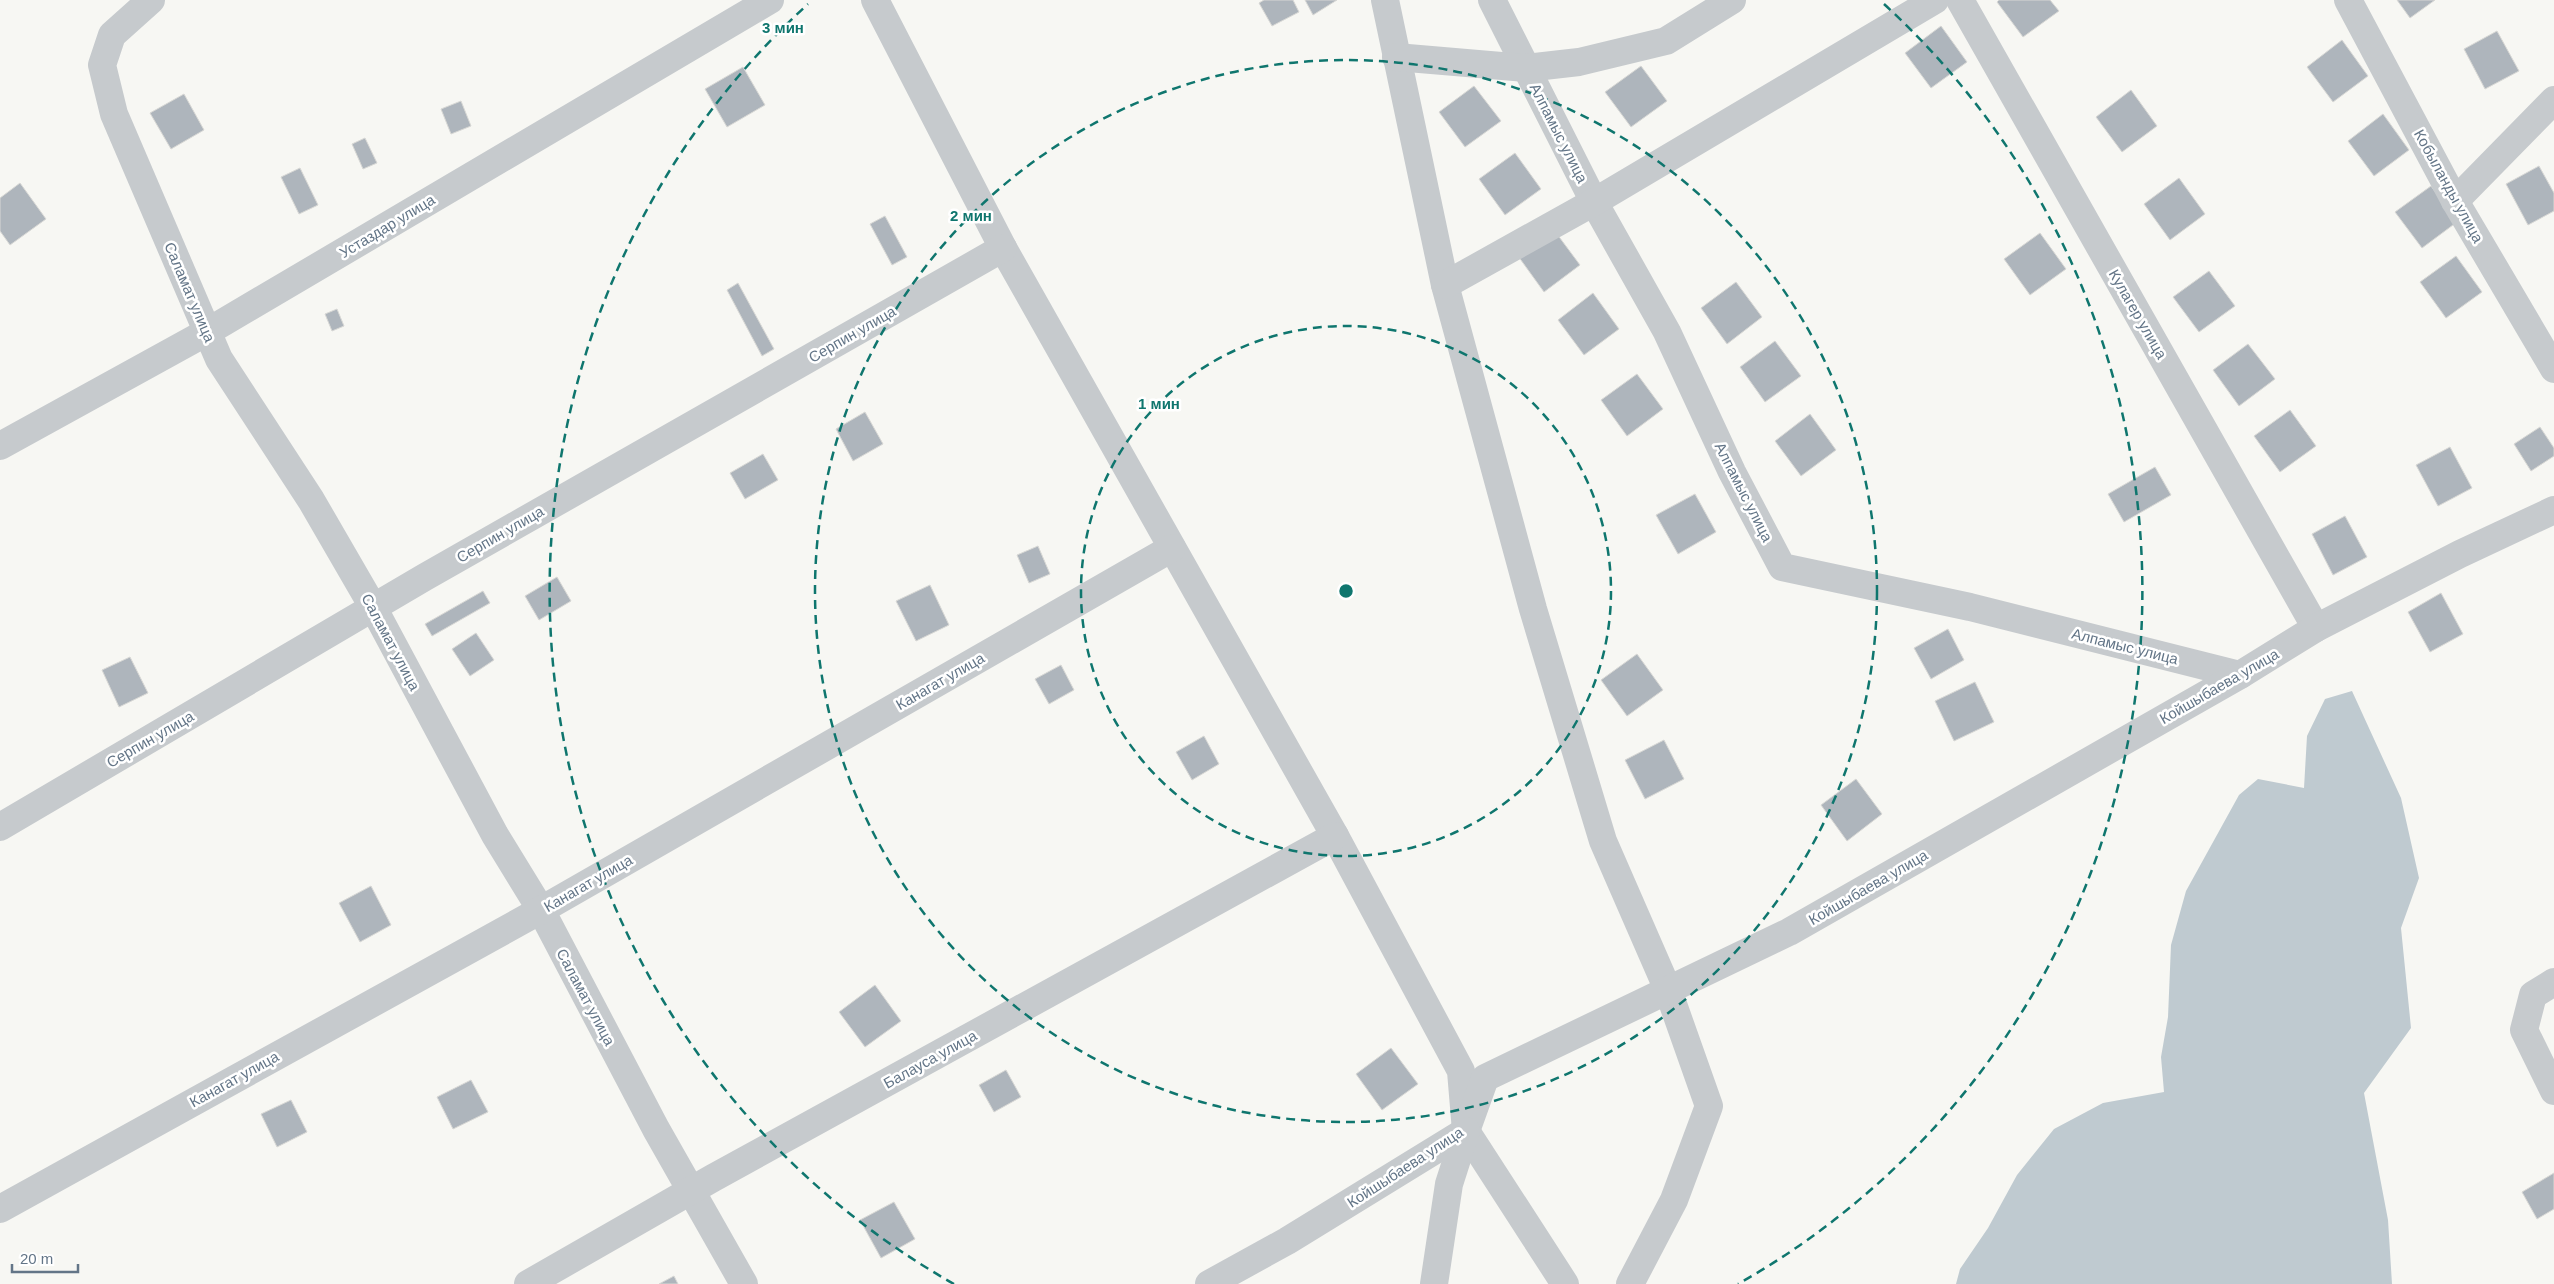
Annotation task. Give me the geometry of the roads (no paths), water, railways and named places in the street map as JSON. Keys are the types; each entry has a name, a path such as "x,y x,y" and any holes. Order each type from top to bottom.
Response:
{"street":[{"name":"Саламат улица","path":"151,0 112,35 102,66 114,114 219,359 310,500 373,607 495,835 541,910 690,1191 744,1284"},
{"name":"Устаздар улица","path":"0,446 207,332 770,0"},
{"path":"876,0 1003,248 1335,836 1461,1072 1466,1132 1449,1184 1434,1284"},
{"path":"1385,0 1446,285 1533,609 1603,841 1668,990 1709,1106 1674,1200 1630,1284"},
{"name":"Алпамыс улица","path":"1492,0 1594,202 1667,332 1732,472 1782,567 1970,607 2240,675"},
{"path":"1396,57 1526,68 1579,62 1666,41 1732,0"},
{"path":"1446,285 1594,202 1935,0"},
{"name":"Кулагер улица","path":"1960,0 2316,628"},
{"name":"Кобыланды улица","path":"2348,0 2455,201 2554,369"},
{"path":"2455,201 2554,100"},
{"name":"Серпин улица","path":"0,827 373,607 1003,248"},
{"name":"Койшыбаева улица","path":"1209,1284 1287,1241 1466,1132 1485,1078 1789,932 2240,675 2316,628 2460,554 2554,510"},
{"name":"Канагат улица","path":"0,1209 541,910 1172,548"},
{"name":"Балауса улица","path":"528,1284 690,1191 1335,836"},
{"path":"2554,982 2533,995 2524,1030 2554,1091"},
{"path":"1466,1132 1565,1284"}]}
